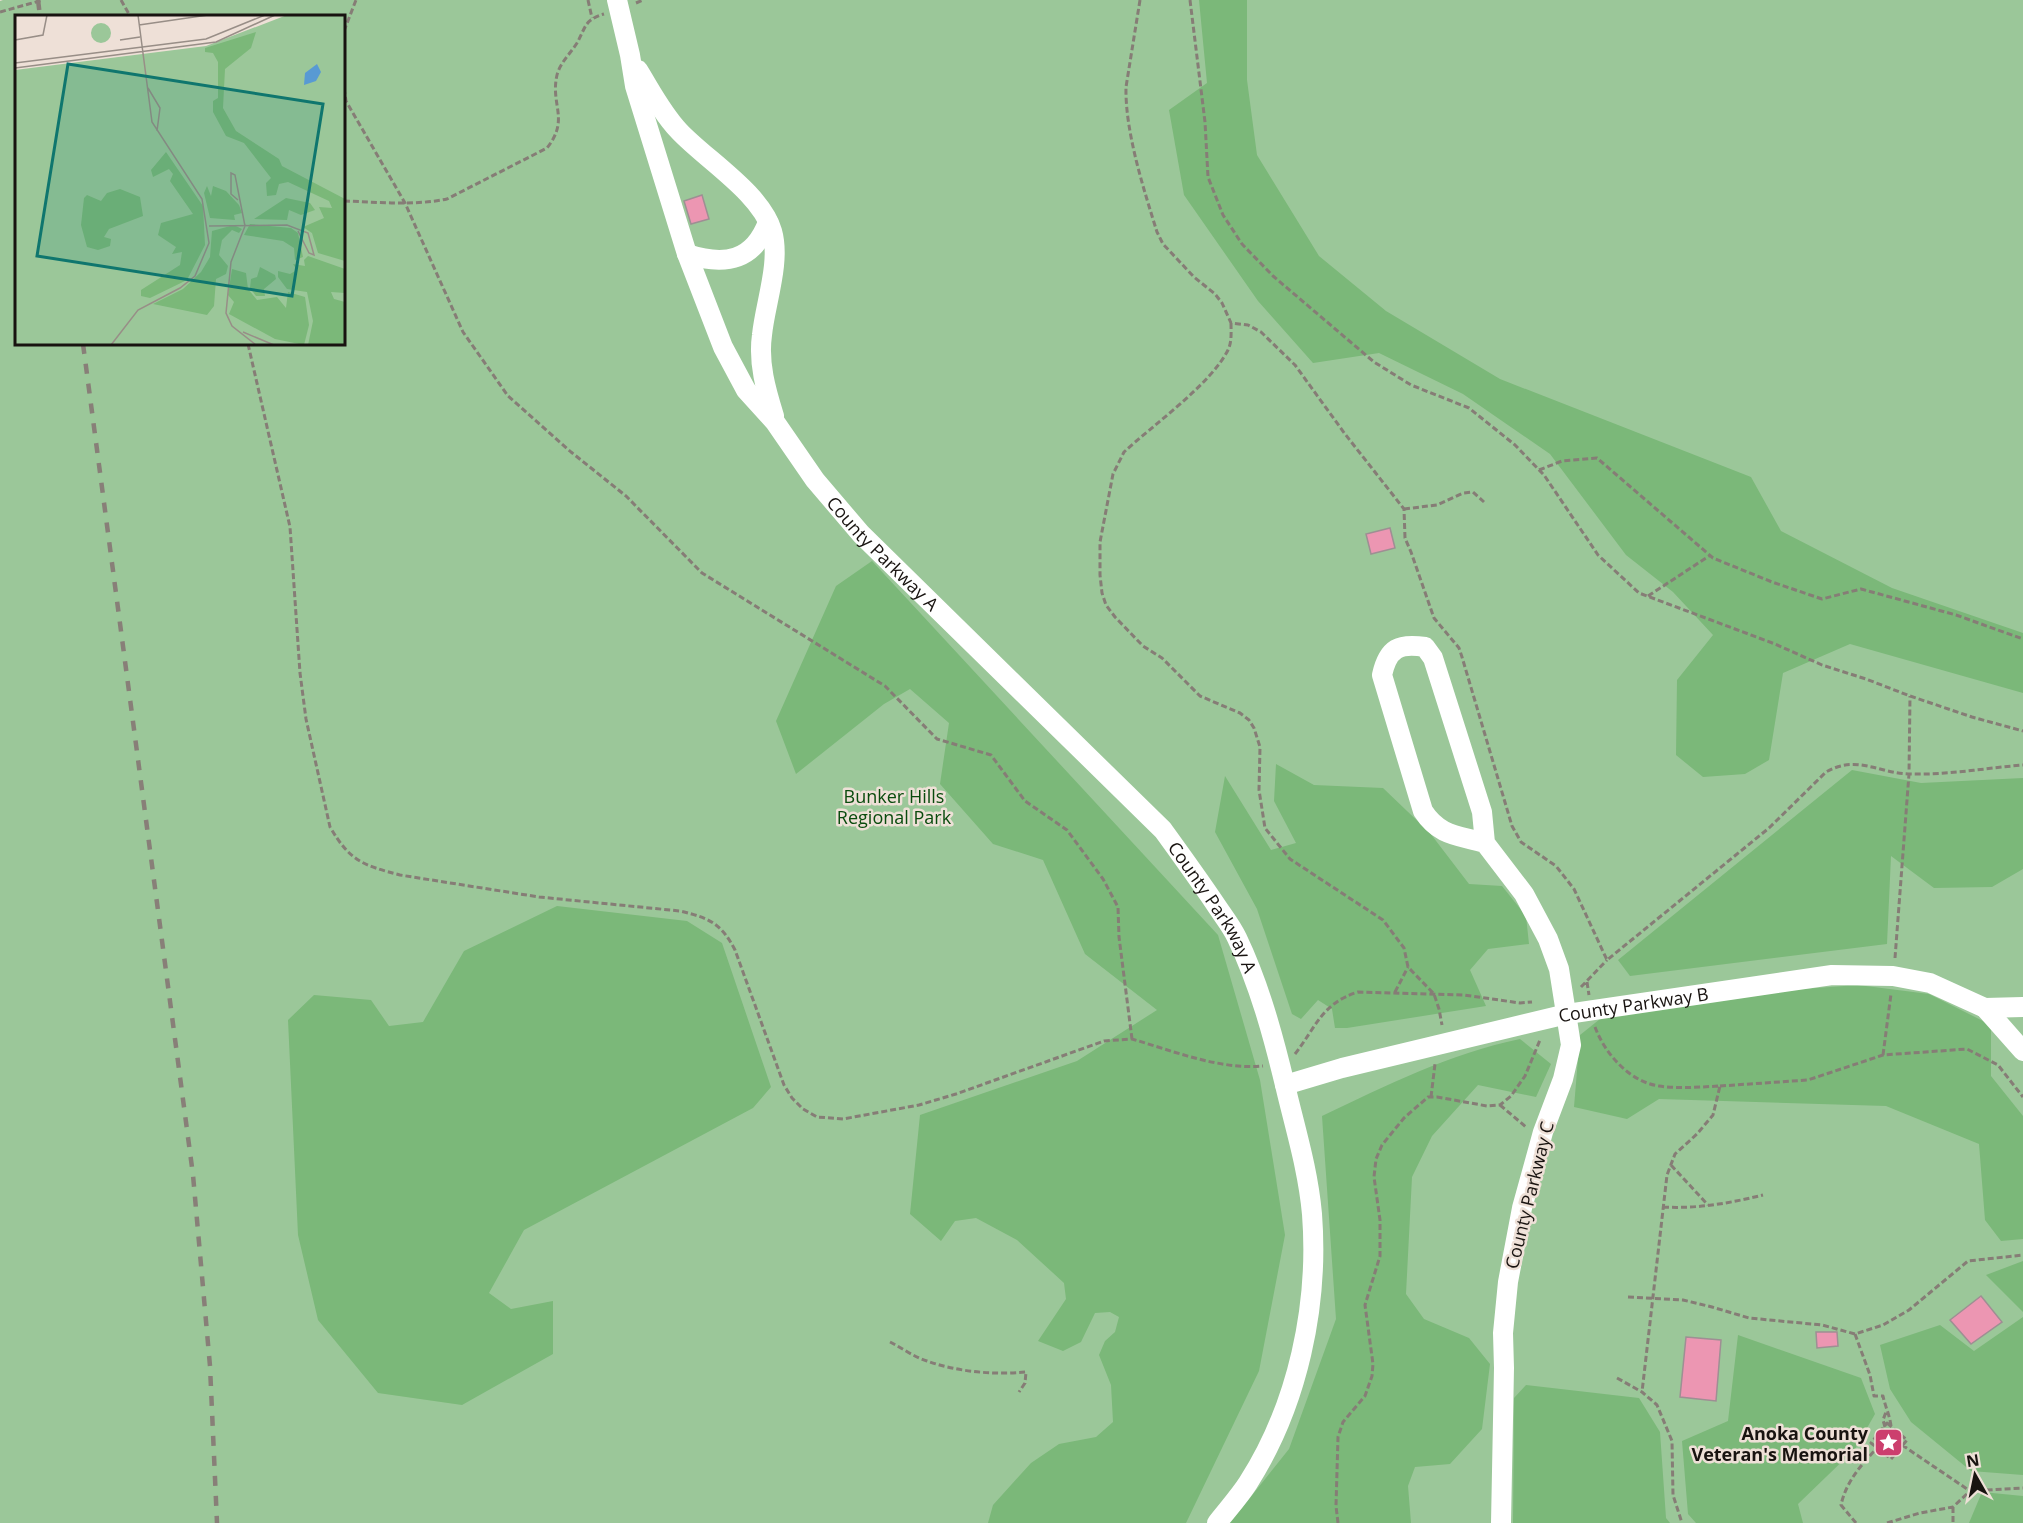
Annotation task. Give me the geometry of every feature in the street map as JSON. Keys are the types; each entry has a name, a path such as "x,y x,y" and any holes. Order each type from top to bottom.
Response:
{"street":[{"name":"County Parkway A","path":"612,6 630,55 665,116 680,133 745,191 768,222 774,243 774,262 760,357 764,384 775,422"},
{"name":"County Parkway A","path":"630,55 634,86 687,254 723,348 746,390 775,422 815,480 861,534 1162,830 1201,882 1237,937 1265,1011 1301,1143 1312,1215 1310,1310 1300,1359 1269,1445 1247,1483 1218,1523"},
{"path":"687,254 723,261 738,257 753,248 762,237 768,222"},
{"path":"1408,644 1425,647 1433,658 1482,812 1485,843 1444,832 1429,821 1423,811 1382,675 1385,662 1395,648 1408,644"},
{"name":"County Parkway C","path":"1485,843 1524,894 1548,939 1559,969 1567,1014 1570,1053 1541,1140 1522,1208 1508,1282 1503,1333 1501,1523"},
{"name":"County Parkway B","path":"1285,1085 1342,1068 1567,1014 1832,975 1893,976 1930,984 1985,1008"},
{"path":"1985,1008 2023,1007"},
{"path":"1985,1008 2023,1051"}],"path":[{"path":"0,12 44,0"},
{"path":"121,0 129,15"},
{"path":"345,28 356,0"},
{"path":"588,0 592,18"},
{"path":"1140,0 1126,87 1126,101 1132,136 1153,220 1163,244 1194,277 1215,294 1232,323 1227,351 1214,370 1118,460 1113,474 1100,542 1102,592 1106,605 1115,617 1143,646 1162,658 1200,696 1240,713 1249,720 1260,747 1259,790 1265,828 1290,859 1383,920 1404,948 1408,967 1434,994"},
{"path":"1190,0 1205,122 1208,177 1223,215 1242,244 1273,276 1374,362 1411,385 1469,408 1515,445 1539,470 1598,555 1639,593 1775,644 1822,665 1972,717 2023,731"},
{"path":"345,201 429,203 447,199 547,148 554,139 560,123 555,86 557,73 576,45 585,25 612,6"},
{"path":"345,94 346,101 405,203 462,332 508,396 571,452 626,496 702,573 885,686 936,739 991,755 1025,801 1067,830 1103,879 1118,907 1119,937 1132,1039"},
{"path":"1232,323 1253,327 1288,356 1404,509 1406,543 1434,618 1458,648 1462,657 1512,826 1521,842 1556,866 1574,889 1606,960"},
{"path":"248,345 290,526 296,629 306,719 330,827 353,858 379,870 400,875 539,897 680,911 718,925 728,936 735,950 784,1085 803,1109 817,1117 843,1119 920,1105 1104,1041 1132,1039 1217,1062 1248,1067 1263,1066"},
{"path":"1539,470 1562,461 1597,458 1710,555 1772,582 1822,599 1861,589 1956,615 2023,639"},
{"path":"1404,509 1437,505 1463,493 1473,492 1484,502"},
{"path":"1648,596 1710,555"},
{"path":"1882,1055 1893,976 1909,774 1910,696"},
{"path":"1587,981 1606,960 1769,828 1826,772 1836,767 1859,764 1909,774 2023,765"},
{"path":"1395,992 1408,967"},
{"path":"1296,1054 1322,1016 1340,998 1358,992 1434,994 1486,997 1520,1003 1537,1002"},
{"path":"1596,1031 1617,1063 1627,1072 1656,1086 1720,1086 1808,1080 1882,1055 1967,1049 1998,1065 2023,1097"},
{"path":"1338,1523 1336,1506 1338,1437 1343,1422 1365,1396 1372,1376 1373,1364 1365,1305 1380,1256 1380,1220 1374,1177 1376,1159 1382,1145 1404,1118 1428,1097 1487,1106 1500,1105 1511,1096 1525,1076 1540,1041"},
{"path":"1642,1392 1667,1175 1675,1154 1713,1115 1720,1086"},
{"path":"1500,1105 1541,1140"},
{"path":"1671,1165 1708,1205"},
{"path":"1663,1207 1680,1208 1737,1202 1763,1195"},
{"path":"1628,1297 1683,1300 1712,1306 1749,1318 1821,1325 1855,1334 1883,1325 1909,1310 1968,1261 2023,1255"},
{"path":"1855,1334 1870,1375 1874,1396 1883,1396 1891,1426"},
{"path":"890,1342 927,1361 982,1372 1002,1374 1026,1372 1025,1383 1019,1392"},
{"path":"1617,1378 1642,1392 1657,1405 1672,1441 1673,1495 1682,1523"},
{"path":"1884,1427 1886,1412"},
{"path":"1887,1424 1891,1426 1907,1440 1891,1459 1871,1443 1884,1427 1887,1424"},
{"path":"1902,1445 1970,1491 2023,1488"},
{"path":"1857,1523 1841,1505 1844,1492 1859,1466 1877,1448"},
{"path":"1887,1523 1953,1507 1970,1491"},
{"path":"1953,1507 1953,1523"}],"green space":[{"path":"1199,0 1247,0 1247,80 1257,155 1319,256 1386,311 1500,379 1751,477 1781,531 1892,588 2023,633 2023,693 1850,644 1783,673 1769,760 1745,774 1703,777 1676,755 1677,680 1713,635 1673,592 1626,555 1550,454 1463,394 1379,353 1313,363 1258,301 1184,195 1169,110 1207,83"},
{"name":"Bunker Hills Regional Park","path":"2023,0 2023,1523 0,1523 0,1"},
{"path":"872,561 1218,935 1260,1080 1285,1235 1259,1371 1186,1523 988,1523 993,1505 1031,1463 1059,1444 1096,1437 1113,1422 1111,1385 1099,1355 1105,1341 1115,1332 1119,1317 1110,1312 1095,1313 1081,1342 1063,1351 1038,1341 1066,1299 1064,1283 1017,1240 976,1218 955,1221 941,1241 910,1214 920,1115 1077,1061 1157,1010 1085,954 1043,860 993,844 940,784 949,723 910,689 884,704 796,774 776,721 836,586"},
{"path":"1276,764 1314,785 1383,788 1430,833 1469,884 1502,886 1526,916 1529,944 1488,949 1470,970 1486,1006 1347,1028 1335,1028 1332,1009 1318,1000 1301,1019 1292,1014 1257,909 1215,832 1225,776 1271,850 1296,843 1274,801"},
{"path":"1852,770 1921,783 2023,778 2023,869 1992,887 1934,888 1891,856 1887,944 1630,976 1618,960"},
{"path":"557,906 687,921 722,943 771,1087 753,1108 524,1230 489,1293 511,1309 553,1301 553,1354 462,1405 378,1393 318,1320 298,1235 288,1020 314,995 371,1000 389,1026 423,1022 464,951"},
{"path":"1858,985 1929,994 1991,1025 1991,1076 2023,1116 2023,1239 2001,1241 1985,1220 1979,1144 1886,1106 1659,1099 1627,1119 1574,1107 1580,1035 1605,1015 1774,991"},
{"path":"1520,1039 1551,1064 1536,1097 1478,1085 1432,1136 1412,1177 1406,1294 1424,1319 1469,1338 1490,1364 1482,1429 1450,1464 1415,1467 1408,1486 1411,1523 1230,1523 1289,1449 1336,1319 1322,1116 1443,1062"},
{"path":"2023,1261 2023,1312 1986,1275"},
{"path":"2023,1317 2023,1475 1971,1471 1911,1422 1890,1389 1880,1345 1940,1325 1974,1351"},
{"path":"1738,1335 1861,1378 1875,1414 1855,1449 1798,1504 1803,1523 1696,1523 1688,1514 1682,1441 1728,1421"},
{"path":"1526,1385 1639,1398 1660,1432 1666,1518 1670,1523 1513,1523 1514,1398"},
{"path":"1982,1492 2023,1496 2023,1523 1969,1523"}],"building":[{"path":"702,195 709,219 691,224 684,201"},
{"path":"1390,528 1395,548 1371,554 1366,534"},
{"path":"1981,1296 2002,1322 1971,1344 1950,1320"},
{"path":"1816,1332 1837,1332 1838,1346 1817,1348"},
{"path":"1686,1337 1721,1340 1716,1401 1680,1397"}],"railway":[{"path":"38,0 40,15"},
{"path":"83,345 193,1175 210,1366 217,1523"}],"place":[{"name":"Anoka County Veteran's Memorial","path":"1889,1443"}]}
